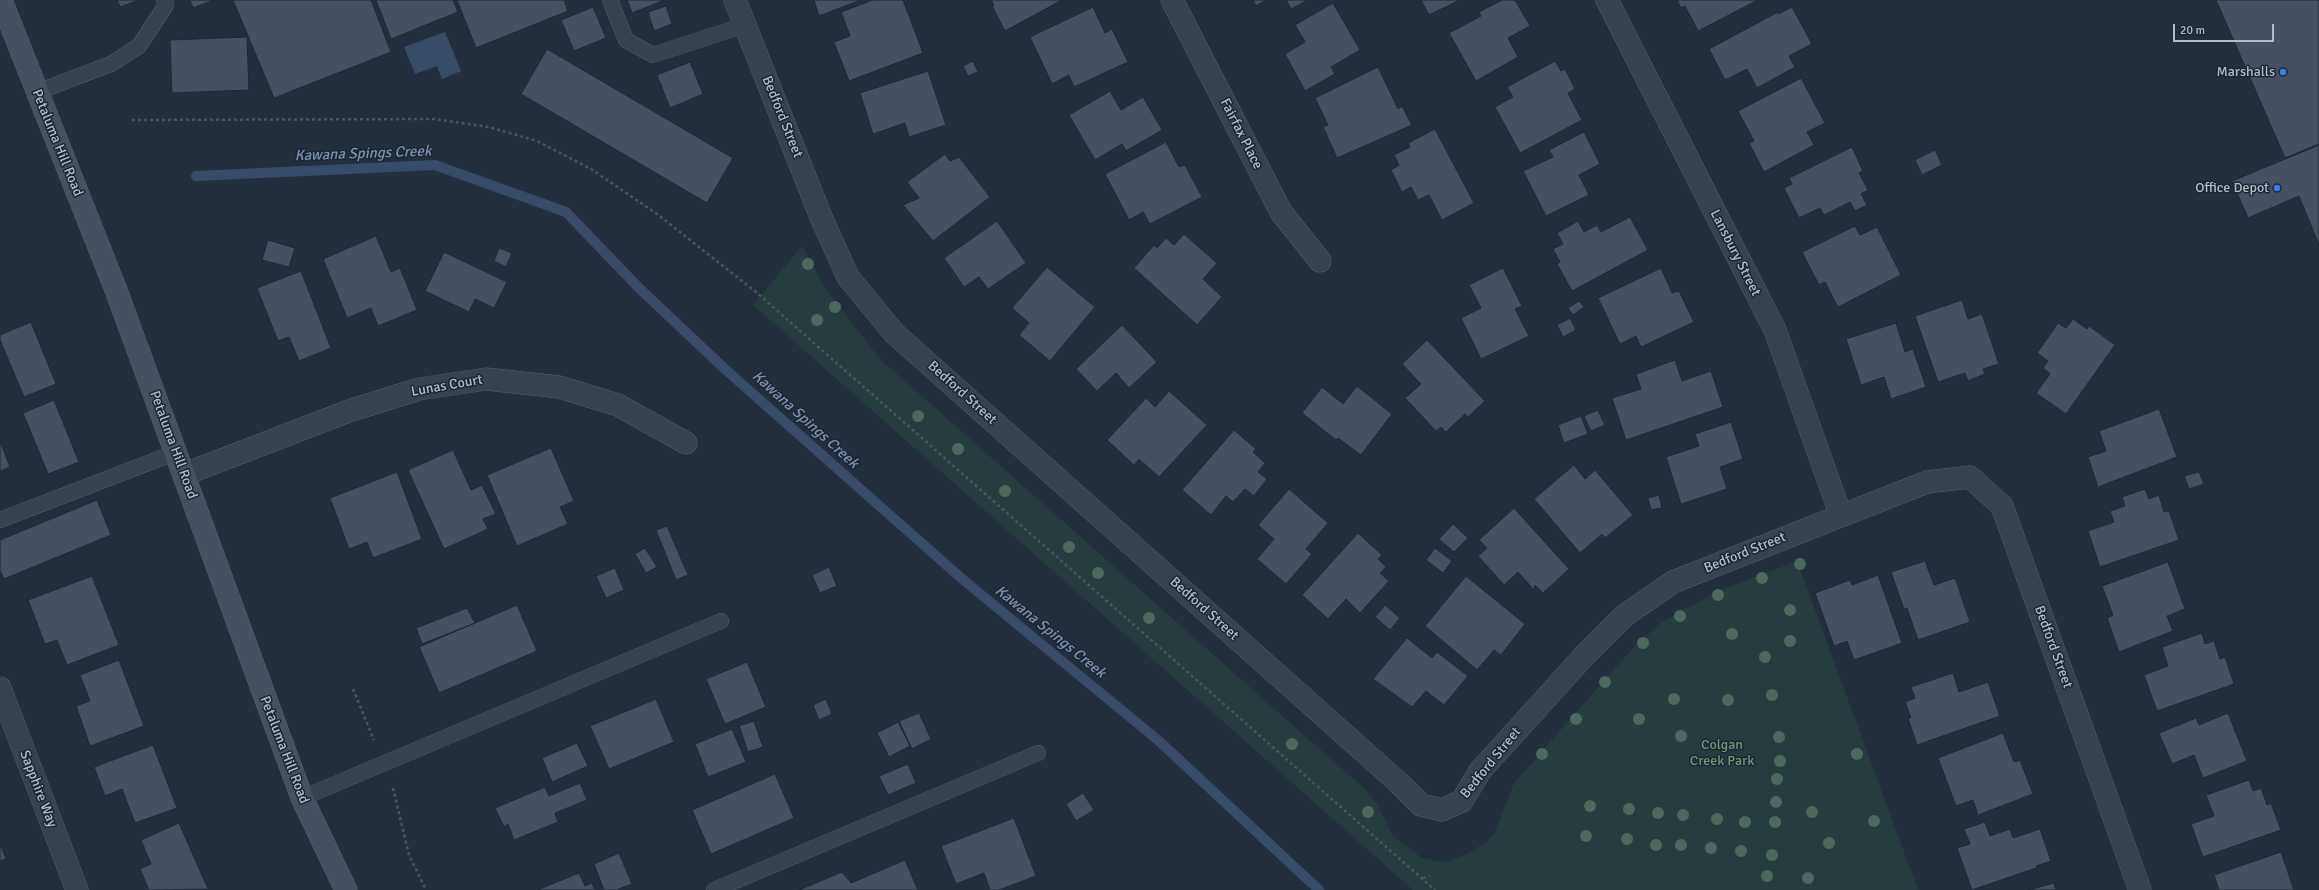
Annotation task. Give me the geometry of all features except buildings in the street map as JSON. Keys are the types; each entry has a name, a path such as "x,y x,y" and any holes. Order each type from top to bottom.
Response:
{"main road":[{"name":"Petaluma Hill Road","path":"1,0 116,290 185,474 236,623 302,798 346,890"}],"street":[{"name":"Bedford Street","path":"735,0 821,217 848,277 894,333 1400,783 1421,805 1442,810 1462,801 1480,771 1584,656 1624,616 1673,582 1928,482 1970,477 2002,506 2140,890"},
{"name":"Fairfax Place","path":"1172,0 1281,212 1320,261"},
{"name":"Lansbury Street","path":"1607,0 1775,330 1841,516"},
{"name":"Lunas Court","path":"185,474 349,411 419,388 486,379 559,388 618,405 686,444"},
{"name":"Sapphire Way","path":"0,688 77,890"}],"lane":[{"path":"37,92 111,64 139,46 166,5 164,0"},
{"path":"610,0 626,40 653,55 745,25"},
{"path":"0,520 177,452"},
{"path":"302,798 721,621"},
{"path":"714,890 1038,753"}],"path":[{"path":"132,120 434,119 489,127 537,141 592,169 657,214 756,292 1435,890"},
{"path":"1422,879 1430,876"}],"green space":[{"name":"Colgan Creek Park","path":"802,246 825,288 880,359 1366,790 1377,804 1393,836 1422,858 1444,862 1467,854 1486,842 1494,834 1514,783 1632,649 1662,622 1716,592 1797,561 1918,890 1413,890 753,305"}],"water":[{"path":"445,32 461,71 442,79 437,66 415,74 404,47"}],"waterway":[{"name":"Kawana Spings Creek","path":"196,176 435,165 566,212 639,288 726,370 961,578 1159,741 1319,890"}],"place":[{"name":"Marshalls","path":"2283,72"},
{"name":"Office Depot","path":"2277,188"}]}
